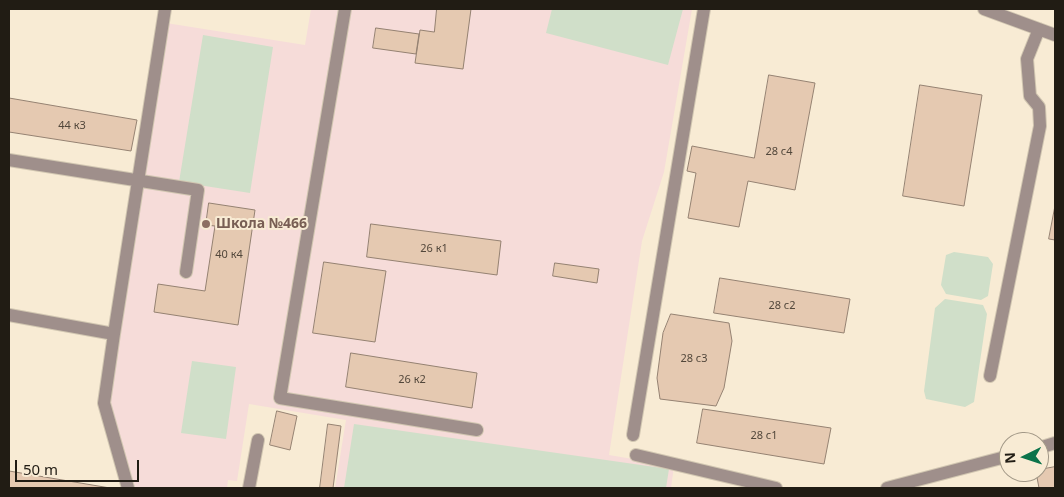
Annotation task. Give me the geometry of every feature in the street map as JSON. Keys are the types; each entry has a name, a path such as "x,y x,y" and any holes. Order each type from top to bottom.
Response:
{"street":[{"path":"128,488 104,403 165,9"},
{"path":"345,9 280,398 477,430"},
{"path":"633,435 704,9"},
{"path":"984,9 1055,34"},
{"path":"990,376 1040,126 1039,107 1030,96 1027,59 1039,29"},
{"path":"9,160 198,190 186,272"},
{"path":"9,315 114,334"},
{"path":"249,488 258,440"},
{"path":"636,455 776,488"},
{"path":"887,488 999,459"}],"shaded area":[{"path":"311,9 692,9 664,172 642,241 609,455 674,466 671,488 335,488 346,420 249,404 237,481 228,480 227,488 131,488 106,403 166,23 305,45"}],"green space":[{"path":"552,9 683,9 668,65 546,33"},
{"path":"203,35 273,47 250,193 179,182"},
{"path":"954,252 988,257 993,264 988,296 981,300 946,294 941,285 946,255"},
{"path":"945,299 983,305 987,314 974,402 965,407 926,399 924,391 935,308"},
{"path":"192,361 236,367 226,439 181,433"},
{"path":"354,424 669,469 666,488 344,488"}],"building":[{"path":"437,9 471,9 463,69 415,63 420,30 434,32"},
{"path":"376,28 419,34 416,54 373,48"},
{"path":"769,75 815,83 795,190 748,181 739,227 688,218 696,173 687,171 692,146 754,158"},
{"path":"920,85 982,95 964,206 903,196"},
{"path":"9,98 137,120 131,151 9,132"},
{"path":"209,203 255,210 238,325 154,312 158,284 205,291 215,226 206,225"},
{"path":"1055,206 1055,240 1049,239"},
{"path":"371,224 501,241 497,275 367,257"},
{"path":"324,262 386,271 375,342 313,333"},
{"path":"555,263 599,269 597,283 553,276"},
{"path":"720,278 850,299 844,333 714,313"},
{"path":"671,314 729,323 732,341 724,388 716,406 660,399 657,378 663,333"},
{"path":"351,353 477,373 472,408 346,387"},
{"path":"703,409 831,428 824,464 697,443"},
{"path":"277,411 297,416 290,450 270,445"},
{"path":"328,424 341,426 333,488 320,488"},
{"path":"1055,467 1055,488 1039,488 1038,482 1049,482 1049,468"},
{"path":"9,471 110,488 9,488"}],"place":[{"name":"Школа №466","path":"206,224"}]}
